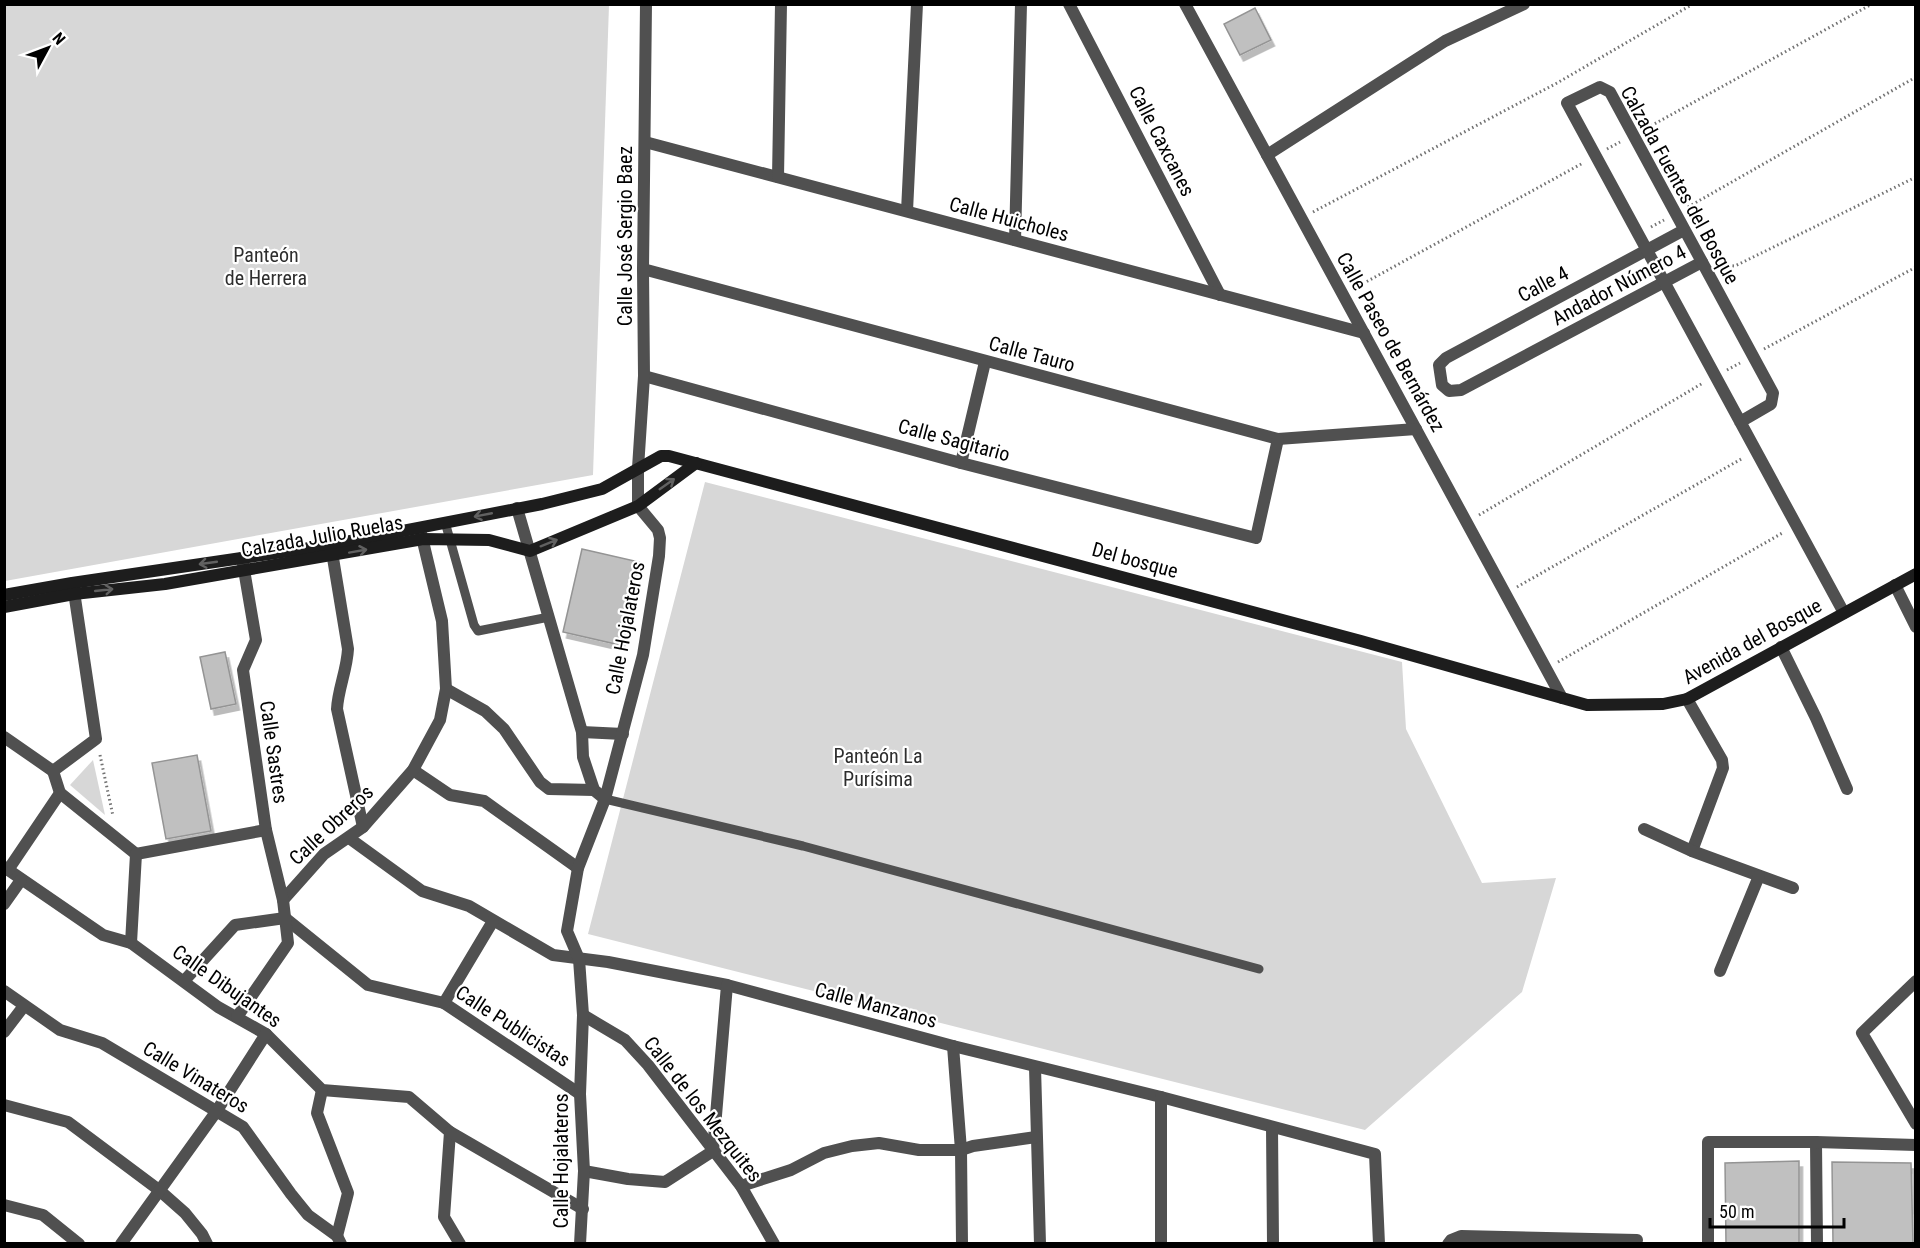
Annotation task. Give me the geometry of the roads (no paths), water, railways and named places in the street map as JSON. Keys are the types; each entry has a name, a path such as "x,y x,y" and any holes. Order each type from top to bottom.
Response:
{"main road":[{"name":"Del bosque","path":"638,468 661,456 669,456 1361,641 1562,698"},
{"path":"530,551 638,506 696,463"},
{"name":"Calzada Julio Ruelas","path":"4,595 73,588 243,564 421,533 446,522 602,489 638,468"},
{"name":"Calzada Julio Ruelas","path":"421,533 450,539 489,540 530,551"},
{"name":"Avenida del Bosque","path":"1562,698 1587,705 1663,704 1687,699 1916,574"},
{"name":"Calzada Julio Ruelas","path":"4,607 73,588"}],"street":[{"name":"Calle José Sergio Baez","path":"638,468 644,376 646,4"},
{"path":"778,177 781,4"},
{"path":"907,212 917,4"},
{"path":"1015,240 1021,4"},
{"name":"Calle Caxcanes","path":"1069,4 1220,295"},
{"name":"Calle Paseo de Bernárdez","path":"1185,4 1562,698"},
{"path":"1267,155 1445,41 1524,4"},
{"name":"Calzada Fuentes del Bosque","path":"1740,422 1771,404 1773,393 1610,92 1599,87 1567,103 1755,451 1844,613"},
{"name":"Calle Huicholes","path":"645,142 1364,333"},
{"name":"Calle 4","path":"1442,385 1438,365 1446,358 1684,230"},
{"name":"Andador Número 4","path":"1442,385 1449,391 1461,390 1702,262"},
{"name":"Calle Tauro","path":"643,269 1278,439 1416,429"},
{"path":"961,463 985,362"},
{"name":"Calle Sagitario","path":"644,376 961,463 1256,538 1278,439"},
{"path":"638,468 638,506"},
{"name":"Calle Hojalateros","path":"580,1244 584,1171 580,1094 584,1015 579,959 567,931 578,868 605,799 643,656 659,556 658,530 638,506"},
{"name":"Calle Hojalateros","path":"517,508 582,732 583,757 594,790"},
{"name":"Calle Obreros","path":"283,900 324,854 363,827 413,770 440,720 446,689 442,621 421,533"},
{"path":"332,550 348,649 337,710 363,827"},
{"name":"Calle Sastres","path":"237,1017 288,943 283,900 266,830 243,670 256,640 243,564"},
{"path":"1895,585 1916,627"},
{"path":"53,771 96,739 73,588"},
{"path":"1781,647 1816,718 1847,789"},
{"path":"446,689 485,711 504,729 540,782 549,789 594,790 605,799"},
{"path":"1687,699 1722,760 1723,768 1692,851"},
{"path":"582,732 623,734"},
{"path":"4,737 53,771 60,793 136,854 266,830"},
{"path":"413,770 450,795 484,801 578,868"},
{"path":"6,869 60,793"},
{"path":"1644,829 1692,851 1793,888"},
{"name":"Calle Manzanos","path":"349,838 422,891 469,906 553,955 608,962 727,985 953,1046 1161,1097 1375,1154 1379,1244"},
{"path":"131,943 136,854"},
{"name":"Calle Dibujantes","path":"6,869 103,935 131,943 218,1006 266,1034 322,1090"},
{"path":"1720,971 1759,876"},
{"path":"4,904 21,880"},
{"path":"184,981 235,925 285,918"},
{"name":"Calle Publicistas","path":"285,918 368,985 444,1003 580,1094"},
{"path":"444,1003 493,921"},
{"path":"1916,981 1862,1033 1916,1124"},
{"path":"584,1171 628,1179 665,1182 713,1151 727,985"},
{"name":"Calle Vinateros","path":"4,991 60,1030 102,1043 243,1127 302,1208 339,1240 348,1193 317,1113 322,1090"},
{"path":"4,1032 24,1006"},
{"name":"Calle de los Mezquites","path":"584,1015 625,1040 648,1065 741,1186 774,1244"},
{"path":"121,1244 216,1112 266,1034"},
{"path":"953,1046 961,1150 962,1244"},
{"path":"1035,1067 1040,1244"},
{"path":"322,1090 409,1097 450,1132 583,1209"},
{"path":"1161,1097 1161,1244"},
{"path":"4,1105 68,1122 159,1190 185,1213 207,1244"},
{"path":"1272,1127 1273,1244"},
{"path":"450,1132 444,1217 460,1244"},
{"path":"741,1186 791,1170 824,1153 852,1146 879,1143 919,1150 961,1150 973,1146 1036,1137"},
{"path":"1708,1244 1708,1142 1916,1145"},
{"path":"1816,1142 1817,1244"},
{"path":"4,1205 43,1215 78,1244"},
{"path":"1448,1244 1461,1236 1637,1240"}],"lane":[{"path":"446,522 474,625 478,631 549,617"},
{"path":"605,799 803,846 1259,969"}],"park label":[{"name":"Panteón de Herrera","path":"266,266"},
{"name":"Panteón La Purísima","path":"878,768"}]}
